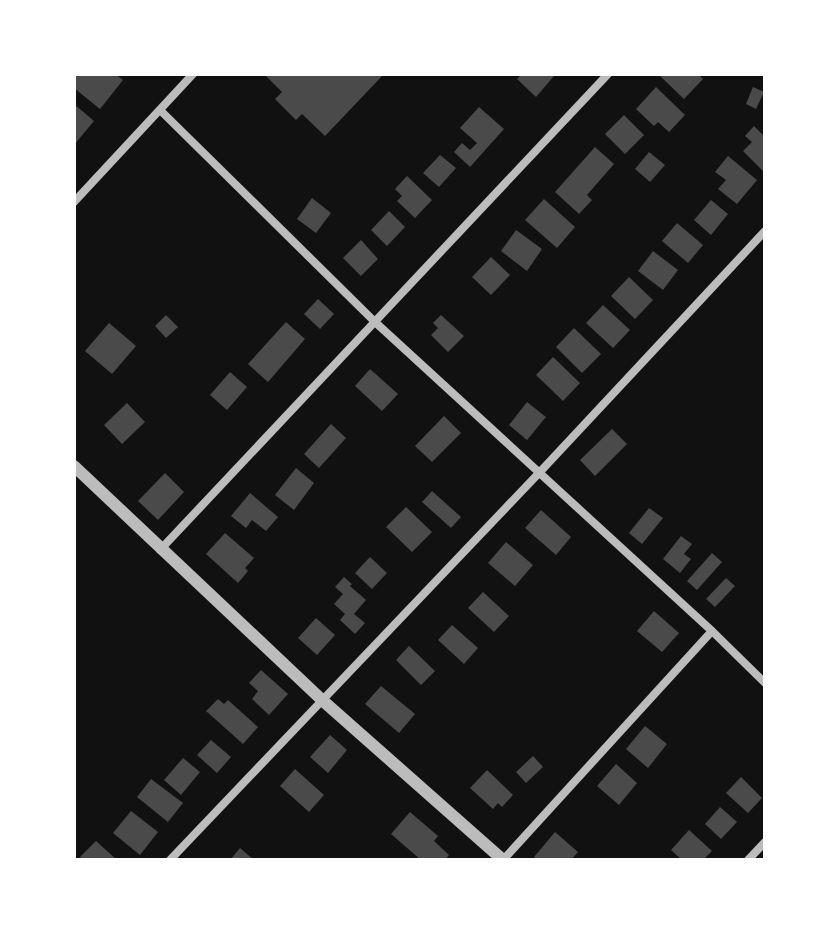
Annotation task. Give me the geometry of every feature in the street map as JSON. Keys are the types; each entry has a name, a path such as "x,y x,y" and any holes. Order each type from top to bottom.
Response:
{"street":[{"path":"74,202 193,74"},
{"path":"160,550 608,74"},
{"path":"160,110 375,322 765,683"},
{"path":"170,860 765,231"},
{"path":"74,466 322,700 503,860 712,631"},
{"path":"748,860 765,842"}],"building":[{"path":"74,74 115,74 123,80 100,109 74,88"},
{"path":"264,74 384,74 325,136 302,114 296,120 275,99 282,92"},
{"path":"522,74 554,76 536,97 517,79"},
{"path":"661,74 698,74 703,79 684,99"},
{"path":"656,87 685,115 669,132 658,122 654,126 636,109"},
{"path":"753,87 764,92 756,109 746,104"},
{"path":"74,104 94,121 74,145"},
{"path":"479,107 504,129 470,167 454,152 462,143 470,150 477,143 460,128"},
{"path":"624,115 644,135 625,154 605,134"},
{"path":"754,126 765,137 765,173 743,151 752,142 745,136"},
{"path":"595,147 614,164 587,195 592,200 579,214 555,192"},
{"path":"649,152 665,165 650,182 635,169"},
{"path":"440,155 456,168 439,187 423,173"},
{"path":"728,156 757,180 737,204 718,189 726,180 715,172"},
{"path":"407,176 432,200 415,218 397,201 402,196 395,189"},
{"path":"312,198 331,213 316,233 297,219"},
{"path":"544,199 575,227 557,248 525,220"},
{"path":"711,200 728,214 711,235 694,220"},
{"path":"389,211 405,227 387,246 371,230"},
{"path":"677,223 703,245 688,263 662,241"},
{"path":"516,230 542,249 527,271 501,251"},
{"path":"361,240 378,259 361,276 343,258"},
{"path":"653,251 678,270 663,290 638,271"},
{"path":"491,257 510,275 491,295 472,277"},
{"path":"629,277 653,300 635,319 611,296"},
{"path":"318,299 334,314 320,329 304,314"},
{"path":"603,305 630,330 613,348 586,323"},
{"path":"166,315 178,327 166,338 155,326"},
{"path":"441,315 464,336 448,352 431,335 438,328 433,323"},
{"path":"286,322 305,339 268,382 248,364"},
{"path":"109,323 136,346 112,374 85,351"},
{"path":"574,328 601,354 582,373 556,347"},
{"path":"553,357 580,383 563,401 536,375"},
{"path":"370,369 398,394 382,411 355,386"},
{"path":"230,372 247,387 227,410 210,395"},
{"path":"527,402 546,417 527,440 509,425"},
{"path":"127,403 145,422 122,444 104,425"},
{"path":"444,416 461,433 432,462 415,446"},
{"path":"331,424 346,438 319,468 304,454"},
{"path":"612,429 627,444 595,476 580,460"},
{"path":"296,468 314,483 294,510 275,495"},
{"path":"165,473 184,492 158,520 138,501"},
{"path":"432,491 461,517 451,528 422,502"},
{"path":"250,493 278,517 266,531 252,520 246,528 231,516"},
{"path":"406,507 432,532 412,552 386,527"},
{"path":"649,508 663,518 642,544 629,533"},
{"path":"541,510 571,537 556,555 525,528"},
{"path":"225,533 254,558 238,583 206,554"},
{"path":"681,536 692,544 684,554 691,559 680,573 663,559"},
{"path":"506,542 533,565 515,586 488,563"},
{"path":"712,553 722,562 697,590 687,581"},
{"path":"370,557 387,573 372,589 355,573"},
{"path":"344,577 366,600 354,614 365,623 355,634 340,620 345,614 334,604 343,594 335,587"},
{"path":"726,578 735,586 715,607 706,599"},
{"path":"483,592 509,616 494,632 468,608"},
{"path":"654,611 679,633 662,652 637,631"},
{"path":"316,618 335,635 317,655 298,638"},
{"path":"452,625 478,648 464,664 438,640"},
{"path":"409,646 435,671 421,685 396,660"},
{"path":"261,670 288,694 269,715 252,699 258,691 249,683"},
{"path":"381,686 415,714 399,733 365,704"},
{"path":"218,699 224,704 228,700 258,727 243,744 206,711"},
{"path":"645,726 667,744 648,768 626,749"},
{"path":"330,735 347,750 328,773 310,757"},
{"path":"211,740 231,757 217,773 197,755"},
{"path":"533,756 543,767 526,783 516,772"},
{"path":"183,758 200,772 181,795 164,780"},
{"path":"616,764 637,783 619,805 597,786"},
{"path":"295,769 324,795 309,812 280,786"},
{"path":"487,770 513,795 502,807 498,803 493,809 470,788"},
{"path":"741,777 762,798 748,813 726,793"},
{"path":"151,779 183,803 168,822 137,797"},
{"path":"720,807 737,822 721,839 705,824"},
{"path":"131,811 158,832 140,855 113,833"},
{"path":"410,812 438,836 434,841 449,855 445,860 421,860 391,834"},
{"path":"689,830 712,851 703,860 682,860 671,850"},
{"path":"555,832 578,852 571,860 537,860 534,857"},
{"path":"96,841 117,860 83,860 80,857"},
{"path":"240,848 254,860 230,860"}]}
